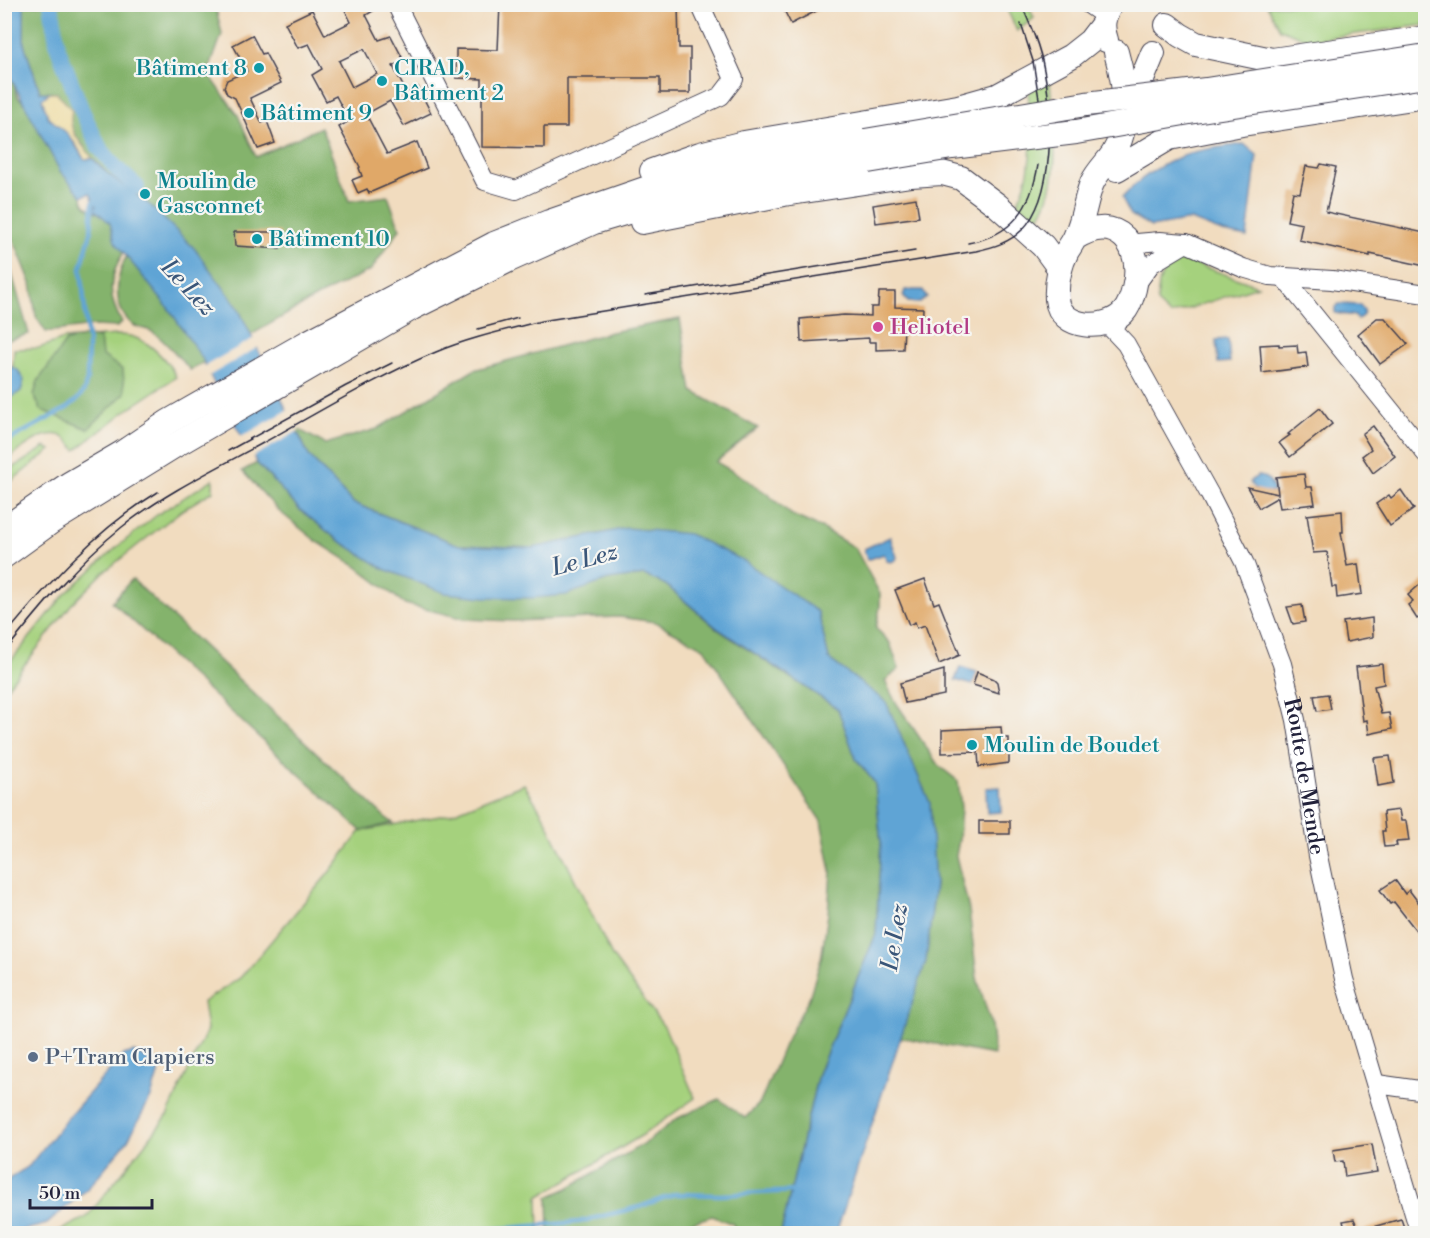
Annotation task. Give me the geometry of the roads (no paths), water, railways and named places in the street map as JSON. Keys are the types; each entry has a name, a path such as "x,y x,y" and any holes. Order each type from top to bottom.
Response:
{"main road":[{"path":"1104,10 1107,43 1116,52 1131,58 1152,53 1161,45 1166,36 1163,15"},
{"path":"549,222 592,196 700,154 744,143 958,107 997,96 1071,56 1090,40 1104,10"},
{"path":"1163,15 1179,36 1196,44 1272,60 1425,38"},
{"path":"1076,238 1094,228 1106,228 1125,236 1131,246 1137,268 1134,288 1114,319 1081,324 1071,320 1057,302 1057,282 1067,250 1076,238 1084,216 1093,181 1113,153 1120,138 1125,101 1123,77 1116,52"},
{"path":"1106,228 1103,200 1107,187 1128,148 1133,132 1139,87 1152,53"},
{"path":"315,352 594,222 675,198 867,151 1086,104 1206,90 1425,56"},
{"path":"4,556 174,432 315,352 494,244 549,222 668,181 761,158 952,147 1076,132 1425,76"},
{"path":"1117,169 1169,138 1209,129 1425,96"},
{"path":"462,283 568,239 603,230 784,194 911,175 942,173 961,178 997,205 1043,246 1060,269"},
{"path":"4,529 69,484 122,453 174,432"}],"street":[{"path":"396,4 485,181 516,190 721,96 734,79 700,4"},
{"path":"1131,246 1137,243 1153,242 1186,243 1243,268 1270,276 1332,280 1425,294"},
{"path":"1134,288 1150,264 1186,243"},
{"path":"1284,278 1425,454"},
{"name":"Route de Mende","path":"1114,319 1111,328 1126,344 1210,495 1244,562 1282,664 1296,720 1318,856 1344,979 1420,1233"},
{"path":"1377,1084 1425,1091"}],"water":[{"name":"Le Lez","path":"4,5 24,5 24,44 40,92 49,93 42,99 48,117 68,134 84,159 93,159 107,173 151,206 194,248 237,306 309,456 353,503 459,545 533,548 627,528 689,534 744,561 818,612 829,659 886,702 930,803 935,884 926,961 836,1233 781,1233 818,1074 876,934 881,843 875,783 856,759 838,709 717,628 666,585 644,575 608,580 566,595 532,598 445,593 384,569 338,540 299,509 257,463 224,405 202,358 169,309 115,242 110,223 94,209 96,206 90,193 82,196 60,171 5,67"},
{"path":"1244,144 1257,155 1247,237 1222,232 1191,220 1151,227 1131,215 1122,198 1152,172 1195,152"},
{"path":"905,290 922,290 927,297 920,303 908,302 903,296"},
{"path":"1339,304 1360,305 1364,310 1363,315 1357,320 1355,316 1335,313 1335,307"},
{"path":"1228,339 1230,362 1218,363 1216,340"},
{"path":"9,366 18,370 24,380 21,391 5,402 5,368"},
{"path":"1258,476 1269,481 1274,492 1254,488 1250,482"},
{"path":"890,537 896,560 887,561 884,554 867,560 864,549"},
{"path":"960,667 977,672 973,685 955,680"},
{"path":"1000,787 1001,812 987,813 986,788"},
{"path":"134,1052 147,1059 159,1071 151,1097 128,1140 89,1187 47,1224 5,1233 5,1184 29,1166 123,1055"}],"waterway":[{"path":"51,4 58,48 82,111 99,147 116,168 137,187"},
{"path":"4,443 67,408 84,391 87,379 88,342 81,268 91,232 93,203 98,196"},
{"path":"437,1234 579,1222 639,1207 675,1194 720,1195 796,1191"}],"tram line":[{"path":"4,653 74,571 105,541 155,503 348,395 436,352 474,338 541,321 976,251 1012,238 1022,230 1033,215 1041,197 1046,176 1050,131 1047,88 1042,61 1021,4"},
{"path":"1021,24 1033,61 1039,99"},
{"path":"968,243 997,233 1017,217 1030,194 1038,165"},
{"path":"645,295 915,251"},
{"path":"478,329 518,318"},
{"path":"228,451 392,363"},
{"path":"4,637 38,596 94,540 158,492"}],"place":[{"name":"Bâtiment 8","path":"259,68"},
{"name":"CIRAD, Bâtiment 2","path":"382,81"},
{"name":"Bâtiment 9","path":"249,113"},
{"name":"Moulin de Gasconnet","path":"145,194"},
{"name":"Bâtiment 10","path":"257,239"},
{"name":"Heliotel","path":"878,327"},
{"name":"Moulin de Boudet","path":"972,745"},
{"name":"P+Tram Clapiers","path":"33,1057"}]}
